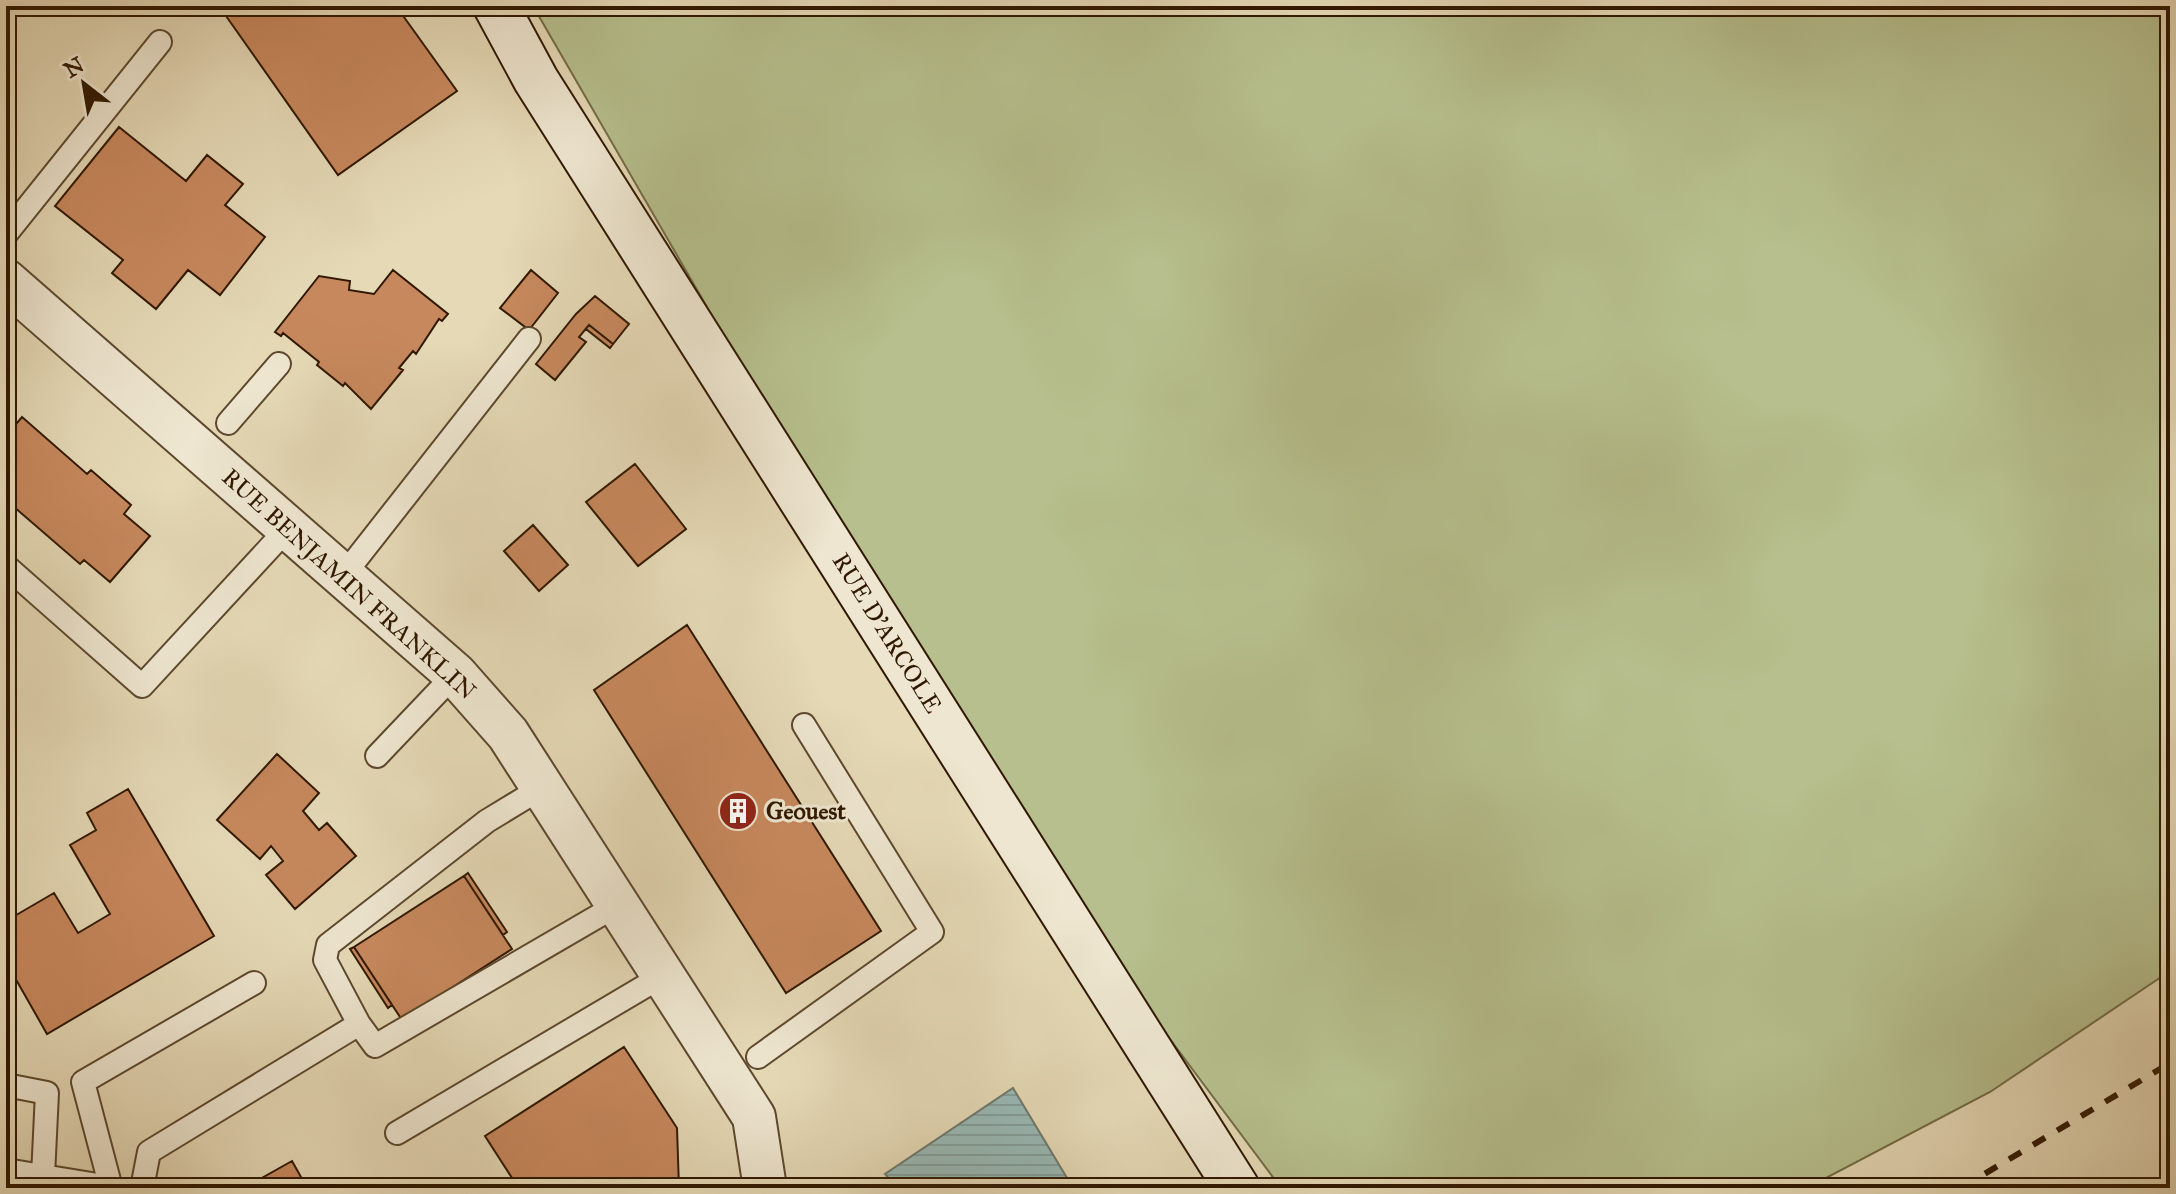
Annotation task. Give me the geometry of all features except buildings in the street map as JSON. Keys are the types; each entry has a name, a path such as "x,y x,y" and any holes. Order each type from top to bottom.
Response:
{"main road":[{"name":"RUE D'ARCOLE","path":"477,6 536,80"},
{"name":"RUE D'ARCOLE","path":"496,6 536,80 1237,1188"}],"street":[{"name":"RUE BENJAMIN FRANKLIN","path":"6,281 455,674 508,734 754,1117 765,1188"}],"lane":[{"path":"6,234 160,42"},
{"path":"343,576 529,339"},
{"path":"228,423 279,364"},
{"path":"6,566 142,686 288,528"},
{"path":"377,756 455,674"},
{"path":"758,1057 932,932 804,725"},
{"path":"543,787 487,821 328,945 325,960 359,1024 375,1046 619,904"},
{"path":"397,1133 664,975"},
{"path":"9,1080 47,1093 83,1082 254,983"},
{"path":"142,1188 149,1152 359,1024"},
{"path":"6,1170 110,1187 83,1082"},
{"path":"43,1176 47,1093"}],"green space":[{"path":"533,6 1191,6 1196,12 1203,6 2170,6 2170,971 1990,1092 1807,1188 1281,1188 993,802"}],"water":[{"path":"1013,1088 1073,1188 897,1188 885,1174"}],"railway":[{"path":"1961,1188 2170,1063"}],"place":[{"name":"Geouest","path":"738,811"}]}
